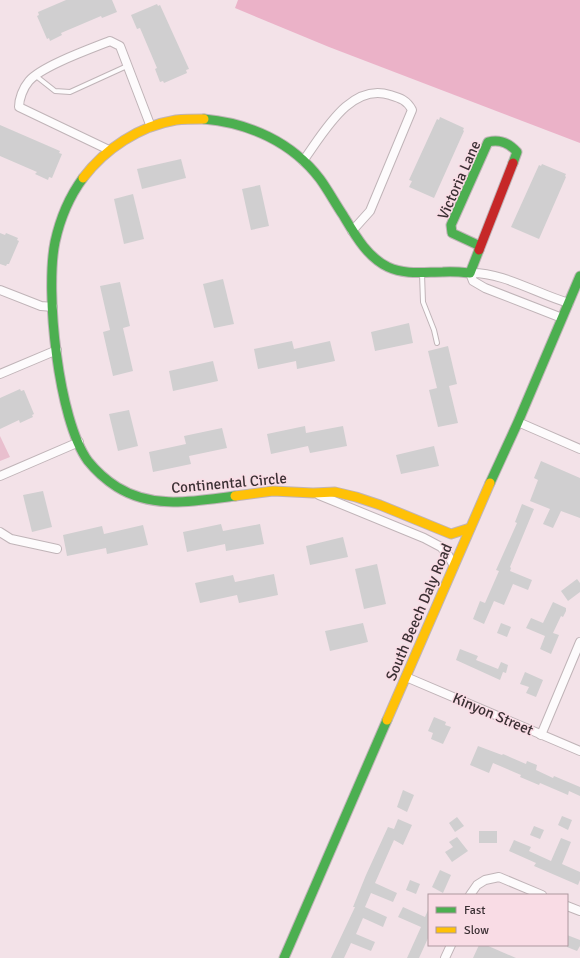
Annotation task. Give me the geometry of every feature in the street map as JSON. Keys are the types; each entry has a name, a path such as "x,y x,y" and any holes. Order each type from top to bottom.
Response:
{"street":[{"path":"109,150 19,107 19,102 23,91 29,81 45,69 110,41 120,46 151,127"},
{"path":"303,161 339,112 347,104 360,96 382,93 409,103 412,110 370,211 352,231"},
{"name":"Continental Circle","path":"470,528 451,534 380,505 335,492 313,493 273,491 180,503 165,503 146,500 126,493 105,478 87,459 72,426 67,408 57,350 53,307 53,264 59,222 73,191 85,174 109,150 123,141 151,127 166,122 188,119 229,121 261,132 276,140 290,149 303,161 327,189 352,231 365,249 383,264 404,272 482,272 494,275 569,303"},
{"name":"Victoria Lane","path":"470,273 517,152 513,147 494,140 488,142 451,225 452,232 459,237 480,246"},
{"path":"470,273 473,281 485,288 562,318"},
{"name":"South Beech Daly Road","path":"284,958 470,528 518,422 580,276"},
{"path":"0,290 41,306 53,307"},
{"path":"0,374 57,350"},
{"path":"518,422 580,449"},
{"path":"0,476 79,442"},
{"name":"Continental Circle","path":"313,493 424,538 441,548 448,555 454,566"},
{"path":"0,532 11,539 57,549"},
{"path":"541,735 580,642"},
{"name":"Kinyon Street","path":"406,677 580,751"},
{"path":"471,894 477,885 485,880 499,877 540,894"},
{"path":"568,906 580,911"},
{"path":"445,958 451,946"}],"lane":[{"path":"36,76 55,91 70,92 128,66"},
{"path":"422,273 423,302 434,330 437,343"}],"shaded area":[{"path":"238,0 580,0 580,143 329,47 235,8"},
{"path":"0,436 10,457 0,461"}],"building":[{"path":"66,0 112,0 117,12 102,18 101,16 61,33 62,35 50,41 49,38 47,39 37,16 39,15 38,12"},
{"path":"157,4 158,6 160,5 189,69 186,70 187,73 164,83 163,81 160,82 155,69 157,68 140,28 137,29 131,15"},
{"path":"440,117 464,128 464,131 434,198 409,187 412,181 409,180 437,119 439,120"},
{"path":"0,125 60,151 59,153 62,154 52,178 49,177 48,180 35,174 37,172 0,156"},
{"path":"181,159 186,178 142,189 137,169"},
{"path":"542,164 566,174 566,177 539,239 511,227 539,165 541,166"},
{"path":"260,185 269,226 251,230 242,189"},
{"path":"133,194 144,239 124,244 114,199"},
{"path":"0,233 5,235 6,233 18,238 17,240 19,241 9,264 6,266 0,264"},
{"path":"223,279 234,324 214,328 203,284"},
{"path":"120,282 130,326 123,328 133,371 113,376 103,332 110,330 100,286"},
{"path":"409,323 413,343 375,351 371,332"},
{"path":"292,341 294,349 330,341 335,361 297,369 296,361 258,369 254,349"},
{"path":"448,346 457,384 449,386 458,423 438,427 429,390 437,388 428,351"},
{"path":"213,361 218,381 173,391 169,371"},
{"path":"20,389 21,391 24,390 34,414 32,415 33,417 20,423 19,420 0,429 0,398"},
{"path":"129,410 138,446 118,451 109,414"},
{"path":"305,426 306,433 343,426 347,446 310,453 308,446 271,454 267,434"},
{"path":"222,428 227,448 189,456 191,464 153,472 149,452 186,444 184,436"},
{"path":"434,446 439,466 401,474 396,455"},
{"path":"541,461 580,478 580,518 561,511 553,528 543,524 550,509 530,501 538,480 534,478"},
{"path":"43,491 52,527 32,532 23,495"},
{"path":"522,504 534,509 510,567 510,571 532,580 528,590 513,584 504,605 494,601 484,624 473,619 480,601 485,603 499,571 496,570 517,523 515,522"},
{"path":"221,524 223,531 260,524 264,544 226,551 225,544 187,552 183,532"},
{"path":"143,525 148,545 107,554 106,548 67,556 63,535 102,526 104,534"},
{"path":"343,537 348,557 310,565 306,546"},
{"path":"377,564 386,604 364,609 355,569"},
{"path":"274,574 278,595 239,603 237,595 200,603 195,583 233,575 235,582"},
{"path":"577,579 580,583 580,592 568,601 561,591"},
{"path":"553,602 566,608 566,611 563,617 561,616 553,633 559,635 551,654 540,649 545,636 526,628 531,618 543,623"},
{"path":"363,623 368,642 330,651 325,631"},
{"path":"501,623 511,627 507,637 497,633"},
{"path":"460,649 478,656 476,660 498,669 501,662 508,665 506,673 503,672 500,680 456,660"},
{"path":"525,672 543,680 536,697 526,693 529,687 520,684"},
{"path":"434,717 446,722 445,725 451,727 443,744 431,739 433,733 428,731"},
{"path":"478,746 502,755 503,754 526,764 527,761 537,765 536,770 553,778 554,776 580,787 580,796 569,791 568,795 540,783 539,785 520,777 521,775 493,763 489,773 470,765"},
{"path":"403,790 414,795 407,812 397,807"},
{"path":"562,816 572,820 568,830 558,825"},
{"path":"457,817 464,826 455,832 449,823"},
{"path":"398,819 412,825 403,845 394,840 375,883 397,893 393,902 371,893 365,907 387,917 383,927 363,918 356,934 375,942 371,951 351,943 344,958 331,958 355,907 353,907 366,875 388,827 394,829"},
{"path":"534,826 544,830 540,839 530,835"},
{"path":"479,831 497,831 497,843 479,843"},
{"path":"457,837 468,851 452,862 445,852 453,847 449,842"},
{"path":"561,838 571,842 562,864 580,872 580,880 578,885 534,866 536,863 509,851 514,840 531,847 529,851 551,861"},
{"path":"440,870 451,875 443,893 432,887"},
{"path":"410,880 420,884 416,894 406,890"},
{"path":"403,907 425,917 428,910 428,938 419,958 407,958 421,927 398,917"},
{"path":"568,935 580,940 580,946 577,951 567,947"},
{"path":"479,946 488,946 516,958 473,958"}],"traffic: fast":[{"path":"204,119 221,121 253,130 283,145 296,155 309,166 320,179 362,245 381,263 394,270 422,273 470,273 479,250"},
{"path":"480,246 452,233 451,225 488,142 500,141 514,149 517,152 513,163"},
{"path":"83,178 69,201 62,217 55,242 52,264 53,322 56,354 69,416 78,442 88,461 105,478 117,487 145,499 175,502 235,496"},
{"path":"490,483 518,422 580,276"},
{"path":"284,958 387,720"}],"traffic: slow":[{"path":"83,178 112,148 136,133 162,123 176,120 204,119"},
{"path":"387,720 490,483"},
{"path":"235,496 273,491 313,493 335,492 380,505 451,534 470,528"}],"traffic: jam":[{"path":"479,250 513,163"}]}
